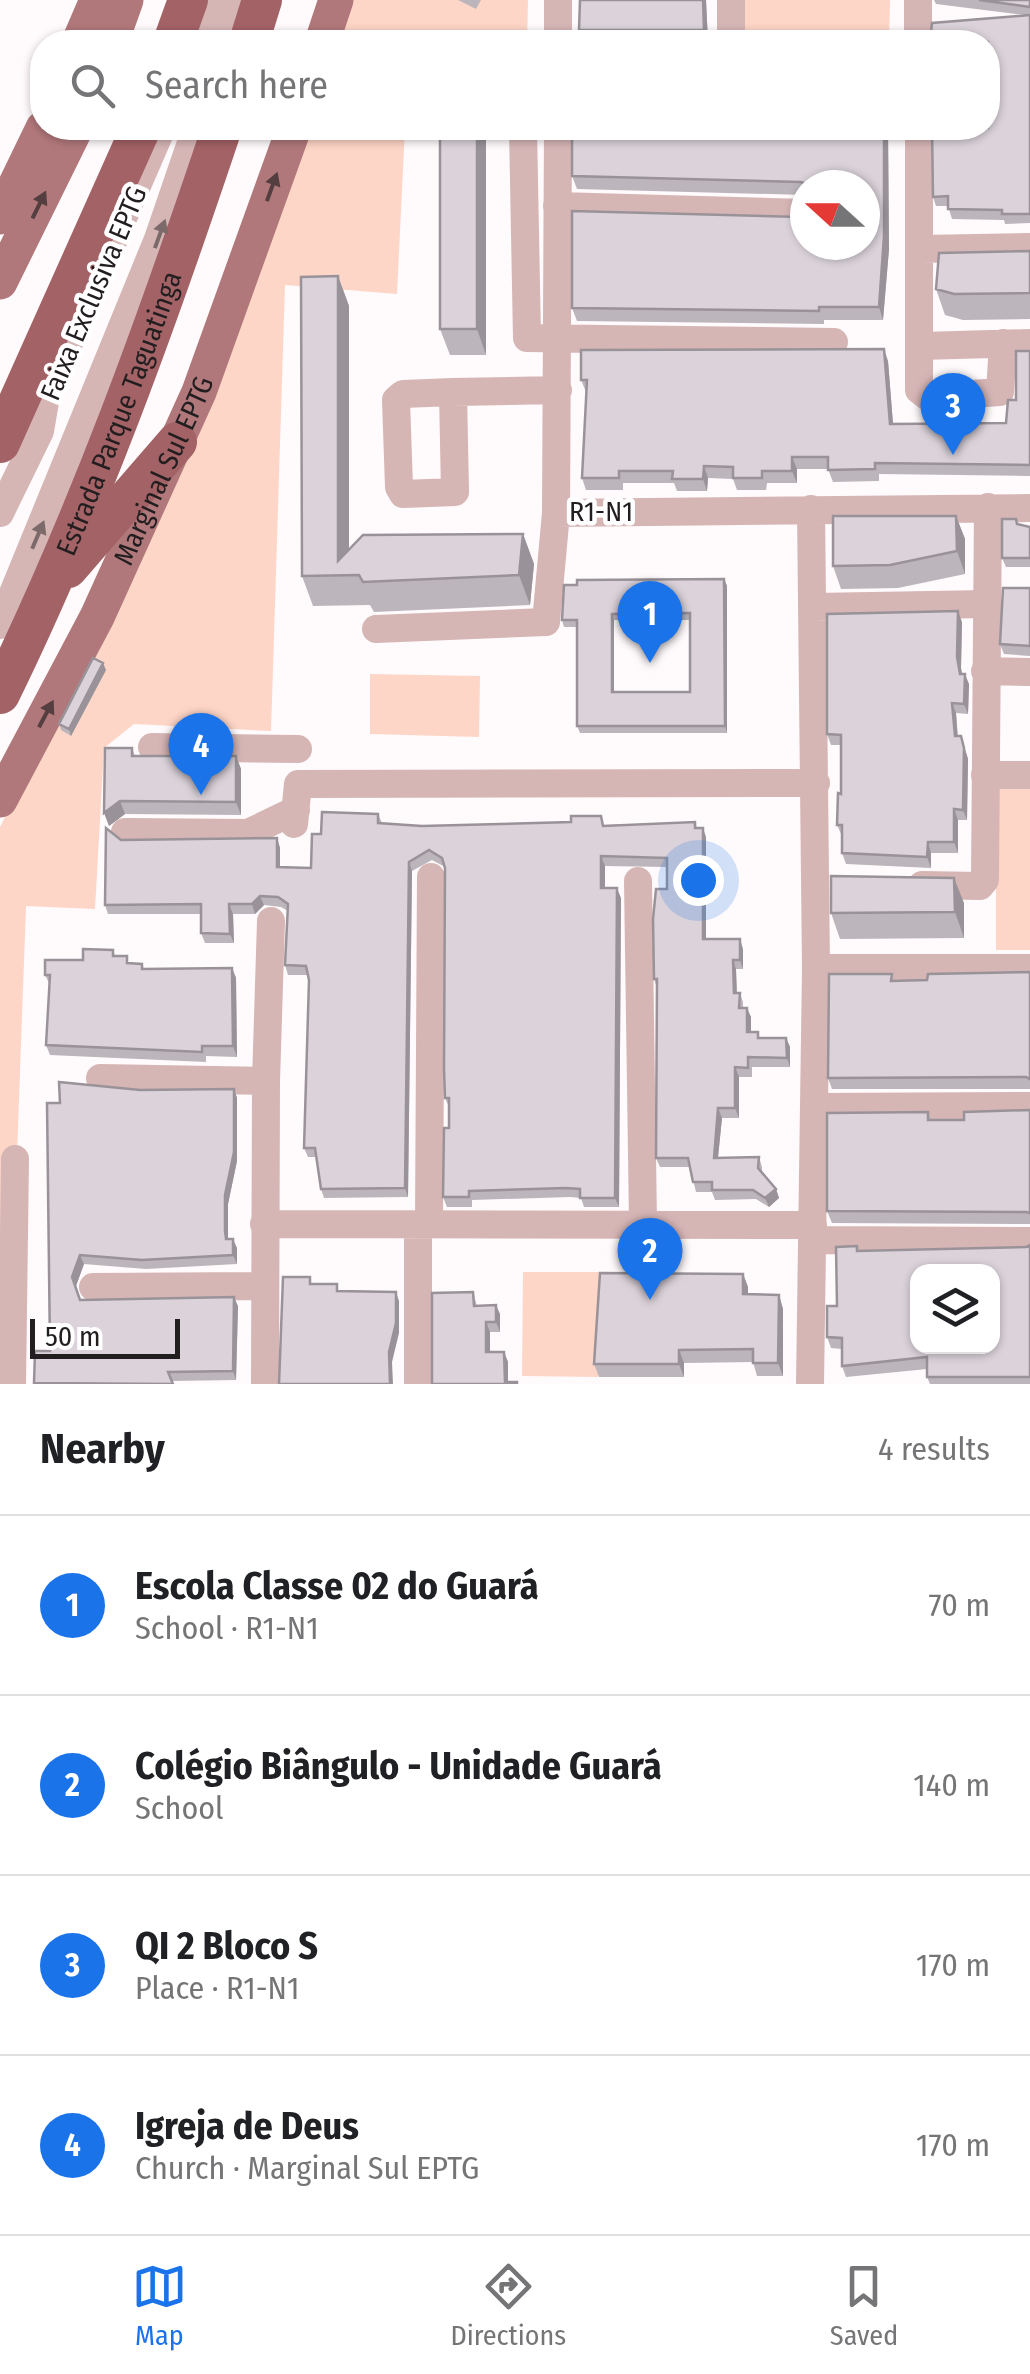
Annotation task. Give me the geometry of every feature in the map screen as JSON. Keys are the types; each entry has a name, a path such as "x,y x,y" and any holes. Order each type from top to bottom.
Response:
{"highway":[{"path":"177,30 188,0"},
{"path":"253,30 262,0"},
{"path":"0,443 136,140"},
{"name":"Estrada Parque Taguatinga","path":"0,694 44,598 172,276 218,140"},
{"path":"44,598 177,442"}],"main road":[{"path":"84,30 97,0"},
{"path":"115,30 126,0"},
{"path":"326,30 336,0"},
{"path":"0,217 38,140"},
{"path":"0,282 70,140"},
{"name":"Marginal Sul EPTG","path":"0,800 97,617 177,442 290,140"}],"street":[{"path":"200,30 212,0"},
{"path":"228,30 237,0"},
{"path":"558,0 558,30"},
{"path":"731,0 731,30"},
{"path":"918,0 918,30"},
{"name":"Faixa Exclusiva EPTG","path":"0,513 40,431 46,396 157,140"},
{"name":"Faixa Exclusiva EPTG","path":"0,625 158,239 192,140"},
{"path":"523,140 524,333 532,339 834,342"},
{"name":"R1-N1","path":"558,140 556,512 1030,508"},
{"path":"919,140 921,250 921,346 922,394 962,396 1000,392 1017,343 921,346"},
{"path":"557,206 790,212"},
{"path":"921,250 1030,247"},
{"path":"453,392 558,390"},
{"path":"889,885 983,885 988,508"},
{"path":"810,1384 816,968 825,884 816,783 811,509"},
{"path":"376,630 546,622 556,512"},
{"path":"814,607 986,604"},
{"path":"985,671 1030,672"},
{"path":"152,747 298,749"},
{"path":"985,775 1030,774"},
{"path":"124,832 248,833 295,817 298,784 816,783"},
{"path":"418,1384 431,877"},
{"path":"638,881 642,1224"},
{"path":"265,1384 264,1224 271,922"},
{"path":"816,968 1030,968"},
{"path":"100,1078 266,1081"},
{"path":"814,1106 1030,1106"},
{"path":"12,1384 15,1158"},
{"path":"264,1224 642,1224 1030,1241"},
{"path":"93,1287 264,1286"}],"shaded area":[{"path":"353,0 528,0 527,30 344,30"},
{"path":"743,0 890,0 889,30 742,30"},
{"path":"307,140 404,140 397,294 285,285 271,731 134,724 104,748 95,909 26,906 14,1237 0,1237 0,827 177,478"},
{"path":"370,674 480,676 479,737 370,734"},
{"path":"996,787 1030,787 1030,950 996,950"},
{"path":"523,1272 600,1272 598,1377 522,1376"}],"building":[{"path":"580,0 703,0 704,30 579,30"},
{"path":"979,0 1030,0 1030,7"},
{"path":"1030,15 1030,214 948,209 948,196 933,197 932,140 1000,140 1000,30 931,30 932,23"},
{"path":"440,140 477,140 477,329 440,329"},
{"path":"572,140 884,140 879,307 819,307 819,311 572,308 572,211 790,217 790,260 880,260 880,170 790,170 790,182 572,176"},
{"path":"1030,251 1030,293 954,294 936,289 939,253"},
{"path":"338,276 338,561 363,535 523,534 519,575 363,582 359,575 302,576 301,277"},
{"path":"884,349 890,424 1006,423 1008,400 1016,400 1016,351 1030,351 1030,465 875,463 875,469 828,470 828,457 792,457 792,471 762,471 762,478 733,478 733,467 704,466 703,479 672,479 673,471 619,471 619,478 582,478 587,380 581,380 581,350"},
{"path":"833,516 956,516 957,551 890,565 833,566"},
{"path":"1002,519 1016,519 1017,524 1030,527 1030,558 1002,558"},
{"path":"724,579 725,726 577,726 577,620 562,620 564,585 577,585 577,580","holes":["690,613 690,692 612,692 612,614"]},
{"path":"1003,588 1030,588 1030,646 1000,644"},
{"path":"958,611 957,657 960,674 965,674 964,704 952,703 955,736 961,736 964,748 963,810 954,809 954,842 928,842 927,857 842,853 842,825 837,825 841,735 827,734 827,614"},
{"path":"93,658 103,663 69,729 59,724"},
{"path":"105,748 132,748 132,756 236,756 236,802 120,801 104,813"},
{"path":"322,812 378,814 378,823 422,826 571,822 571,816 601,816 603,826 695,822 695,828 703,828 703,939 740,939 740,960 733,960 734,993 740,993 739,1008 747,1008 747,1032 758,1032 758,1038 786,1038 787,1058 748,1057 748,1068 735,1067 735,1108 718,1108 714,1158 759,1157 758,1168 776,1189 765,1198 753,1190 712,1190 712,1182 693,1182 688,1158 656,1158 657,979 653,919 656,889 667,889 667,858 601,856 601,888 617,888 615,1198 580,1198 580,1189 566,1188 469,1191 469,1197 443,1197 444,1128 449,1128 444,1069 445,868 442,858 429,850 409,862 405,1188 321,1189 315,1148 304,1148 309,980 306,966 285,965 288,904 278,897 260,896 252,904 229,904 230,934 201,933 201,904 105,905 106,828 121,840 277,838 277,867 311,868 312,834 321,834"},
{"path":"831,876 954,878 955,912 831,913"},
{"path":"83,949 113,950 113,956 127,956 127,963 142,964 142,969 232,968 233,1046 202,1046 202,1052 46,1045 50,975 45,975 45,960 83,960"},
{"path":"1030,972 1030,1079 828,1078 829,974 892,974 891,981 927,980 928,974"},
{"path":"59,1082 140,1090 234,1089 234,1152 225,1195 226,1239 233,1239 233,1255 142,1260 80,1255 72,1277 80,1300 234,1297 233,1371 168,1372 173,1384 34,1383 35,1351 50,1351 47,1103 60,1103"},
{"path":"1030,1110 1030,1213 827,1211 827,1113 928,1112 928,1120 964,1120 964,1112"},
{"path":"1030,1245 1030,1377 927,1377 927,1357 842,1366 842,1338 827,1337 827,1306 837,1306 836,1247 857,1246 857,1251"},
{"path":"600,1273 743,1274 743,1294 779,1295 778,1363 753,1363 753,1349 679,1350 679,1364 594,1364"},
{"path":"283,1277 310,1277 310,1284 337,1284 337,1291 396,1292 396,1323 389,1352 390,1384 279,1384"},
{"path":"473,1292 474,1306 496,1305 496,1322 486,1322 486,1352 504,1352 505,1382 517,1384 432,1384 432,1293"}],"place":[{"name":"QI 2 Bloco S","path":"953,455"},
{"name":"Escola Classe 02 do Guará","path":"650,663"},
{"name":"Igreja de Deus","path":"201,795"},
{"name":"Colégio Biângulo - Unidade Guará","path":"650,1300"}]}
